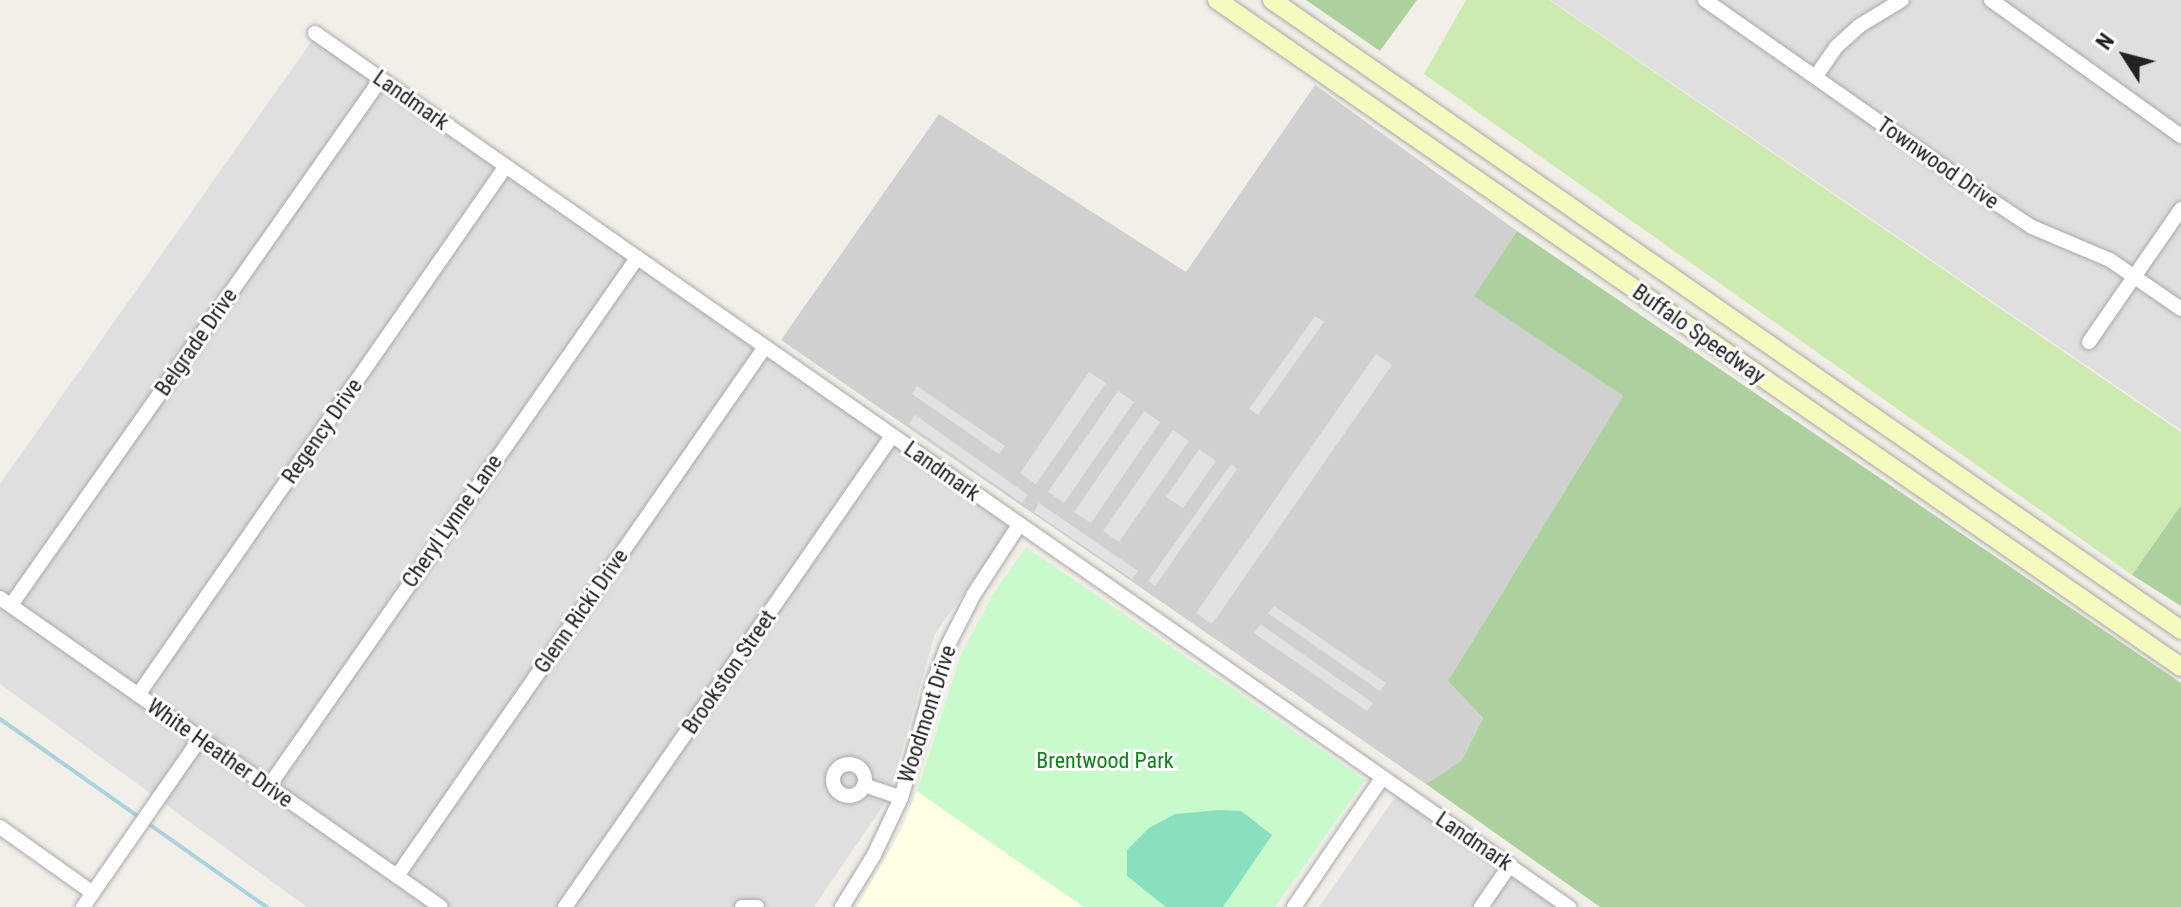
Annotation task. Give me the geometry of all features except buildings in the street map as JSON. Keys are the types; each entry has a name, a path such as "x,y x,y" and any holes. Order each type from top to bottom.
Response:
{"main road":[{"name":"Buffalo Speedway","path":"1217,0 1945,507 2181,667"},
{"name":"Buffalo Speedway","path":"1272,0 2181,630"},
{"path":"1306,61 1324,36"},
{"path":"1466,172 1484,147"},
{"path":"1624,282 1642,256"},
{"path":"1782,392 1800,367"},
{"path":"1945,507 1964,479"},
{"path":"2144,642 2162,617"}],"street":[{"name":"Townwood Drive","path":"1705,0 2032,227 2061,241 2088,249 2181,309"},
{"path":"1816,76 1836,47 1859,26 1902,0"},
{"path":"1991,0 2181,136"},
{"name":"Landmark","path":"315,33 1569,907"},
{"name":"Belgrade Drive","path":"5,602 381,79"},
{"name":"Regency Drive","path":"138,695 506,166"},
{"path":"2089,342 2181,209"},
{"name":"Cheryl Lynne Lane","path":"269,786 637,258"},
{"name":"Glenn Ricki Drive","path":"397,876 765,347"},
{"name":"Brookston Street","path":"565,907 892,436"},
{"name":"Woodmont Drive","path":"842,907 874,855 901,798 934,681 947,647 974,594 1019,525"},
{"name":"White Heather Drive","path":"5,602 441,907"},
{"path":"83,907 199,740"},
{"path":"1294,907 1382,778"},
{"path":"864,785 901,798"},
{"path":"0,827 93,893"},
{"path":"1481,907 1510,865"},
{"path":"742,907 757,907"}],"shaded area":[{"path":"1550,0 2181,0 2181,430"},
{"path":"313,39 1012,526 935,634 889,797 814,907 307,907 0,684 0,484"},
{"path":"1315,85 1517,231 1475,296 1623,396 1448,681 1483,718 1462,760 1426,784 781,340 939,114 1186,272"},
{"path":"1315,316 1324,322 1258,415 1249,409"},
{"path":"1376,354 1392,365 1212,624 1196,613"},
{"path":"1089,372 1106,383 1036,484 1020,473"},
{"path":"917,386 1005,446 999,454 912,394"},
{"path":"1118,391 1134,402 1064,503 1048,492"},
{"path":"1144,411 1160,422 1091,523 1074,512"},
{"path":"915,415 1028,495 1022,503 909,424"},
{"path":"1173,430 1189,441 1119,542 1103,531"},
{"path":"1199,449 1216,461 1183,508 1166,497"},
{"path":"1231,464 1237,469 1155,586 1148,581"},
{"path":"1039,503 1138,571 1132,579 1034,512"},
{"path":"1274,606 1386,683 1380,691 1268,613"},
{"path":"1260,624 1373,703 1367,711 1254,633"},
{"path":"917,791 1084,907 857,907 902,829"},
{"path":"1398,793 1563,907 1319,907"}],"green space":[{"path":"1306,0 1417,0 1380,51"},
{"path":"1466,0 1549,0 2181,432 2181,505 2132,575 1424,74"},
{"path":"1517,231 2181,683 2181,907 1600,907 1426,784 1462,760 1483,718 1448,681 1623,396 1474,296"},
{"path":"2181,505 2181,606 2132,575"},
{"name":"Brentwood Park","path":"1026,547 1365,780 1275,907 1084,907 917,791 961,655 992,596"},
{"path":"1241,811 1272,835 1223,907 1166,907 1127,876 1127,850 1149,828 1175,814"}],"waterway":[{"path":"0,719 267,907"}]}
